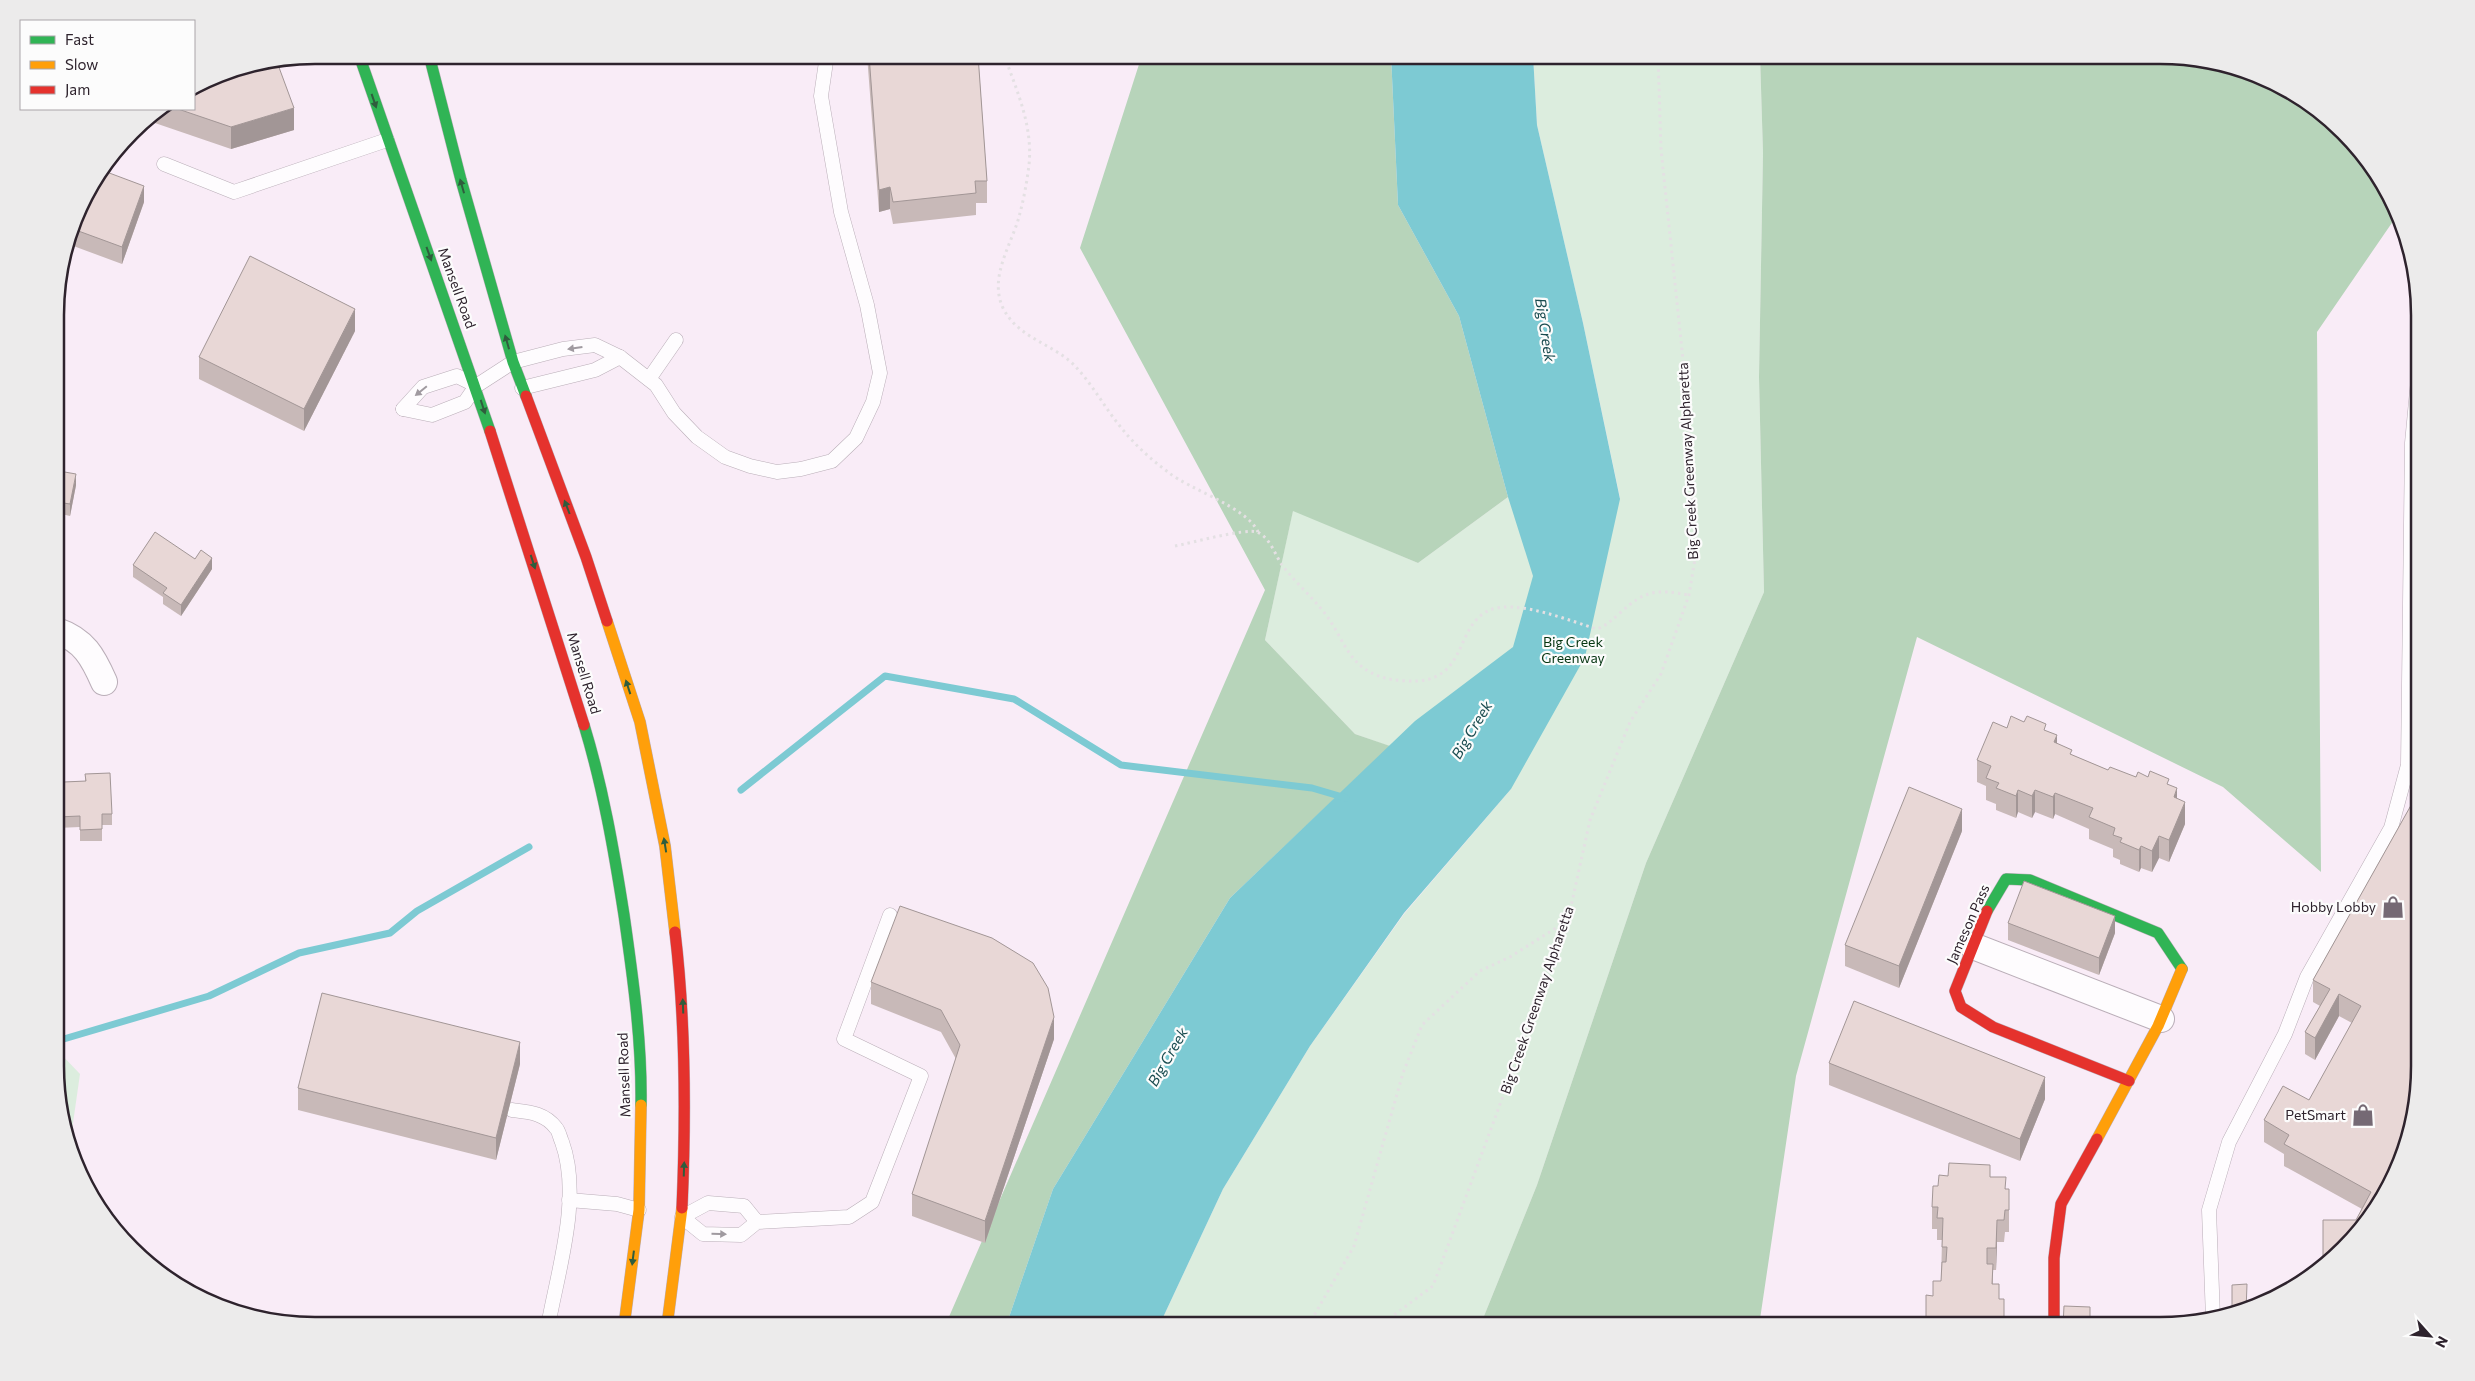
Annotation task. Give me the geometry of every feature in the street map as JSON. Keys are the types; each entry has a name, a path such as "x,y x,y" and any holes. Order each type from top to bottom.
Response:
{"main road":[{"name":"Mansell Road","path":"362,64 476,386 590,745 611,832 629,950 642,1065 643,1210 625,1317"},
{"path":"431,64 461,180 513,362 586,557 640,722 665,846 682,989 686,1102 682,1218 668,1317"},
{"name":"Jameson Pass","path":"2054,1317 2054,1258 2061,1204 2129,1080 2161,1019 2182,969 2158,933 2030,880 2006,879 1987,912 1955,991 1961,1007 1993,1027 2129,1080"},
{"path":"665,1214 682,1218"}],"street":[{"path":"64,633 69,635 92,654 104,682"},
{"path":"1973,946 2161,1019"}],"lane":[{"path":"476,386 513,362 563,349 595,345 620,358 656,385 674,413 697,437 725,457 750,466 777,472 801,469 832,461 856,438 874,402 880,373 867,305 841,212 821,96 826,64"},
{"path":"164,164 234,192 388,140"},
{"path":"649,379 676,340"},
{"path":"522,388 595,370 620,358"},
{"path":"2213,1311 2209,1210 2229,1142 2285,1034 2307,977 2391,828 2408,765 2411,660"},
{"path":"758,1222 744,1206 708,1203 682,1218 703,1234 741,1235 758,1222 849,1217 872,1202 921,1076 844,1039 890,915"},
{"path":"512,1110 540,1114 557,1128 570,1174 569,1200 550,1317"},
{"path":"569,1200 617,1204 643,1210"}],"path":[{"path":"1007,64 1023,108 1029,134 1029,165 1020,215 1000,270 999,287 1002,307 1013,323 1037,342 1073,365 1143,453 1180,482 1201,491 1254,524 1258,532 1268,541 1282,565 1329,618 1354,662 1386,679 1432,679 1447,671 1475,623 1491,610 1512,606 1597,629 1607,626 1634,601 1648,594 1664,590 1689,595"},
{"name":"Big Creek Greenway Alpharetta","path":"1391,1317 1433,1286 1568,920 1590,820 1630,722 1661,674 1689,595 1696,553 1685,379 1661,149 1658,64"},
{"path":"1175,546 1243,532 1258,532"},
{"path":"1313,1317 1354,1246 1402,1074 1422,1025 1480,971 1510,957 1568,920"}],"green space":[{"path":"1139,64 1391,64 1398,205 1459,316 1508,497 1418,563 1293,511 1265,640 1355,734 1390,746 1230,898 1053,1189 1009,1317 949,1317 1265,590 1080,248"},
{"name":"Big Creek Greenway","path":"1534,64 1760,64 1763,153 1759,377 1764,592 1646,863 1537,1185 1484,1317 1163,1317 1223,1189 1310,1046 1404,914 1511,789 1355,734 1265,640 1293,510 1418,563 1508,497 1620,498 1583,323 1537,125"},
{"path":"1760,64 2177,64 2193,66 2241,77 2286,97 2326,126 2349,149 2378,189 2393,221 2317,332 2321,872 2223,787 1917,637 1796,1076 1760,1317 1484,1317 1537,1185 1646,863 1764,592 1759,377 1763,153"},
{"path":"64,1057 80,1074 72,1131 64,1083"}],"water":[{"name":"Big Creek","path":"1391,64 1534,64 1537,125 1583,323 1620,499 1585,657 1511,789 1404,913 1310,1046 1223,1189 1163,1317 1009,1317 1053,1189 1230,898 1415,721 1513,647 1533,576 1508,497 1459,316 1398,205"}],"building":[{"path":"870,64 979,64 987,181 975,181 976,193 893,202 890,187 879,190"},
{"path":"279,67 294,108 231,127 181,110 195,110 195,94 219,83 250,72"},
{"path":"108,172 144,186 122,247 78,231 97,189"},
{"path":"250,256 355,309 304,409 199,357"},
{"path":"64,472 76,474 70,504 64,503"},
{"path":"155,532 195,559 201,550 212,558 181,605 163,593 167,588 133,565"},
{"path":"2011,716 2024,722 2027,716 2046,724 2044,730 2057,735 2054,742 2072,750 2070,754 2108,770 2110,767 2136,777 2138,772 2148,777 2150,771 2169,779 2167,784 2177,788 2174,797 2185,802 2169,840 2159,836 2152,851 2141,846 2139,850 2120,842 2122,838 2113,835 2115,828 2089,817 2093,808 2055,793 2053,797 2035,790 2032,796 2018,790 2016,796 1996,788 1999,783 1986,778 1991,766 1977,760 1993,722 2007,728"},
{"path":"110,773 112,814 102,814 102,829 80,830 80,816 64,817 64,782 86,781 85,774"},
{"path":"1909,787 1962,809 1899,966 1845,945"},
{"path":"2411,805 2411,1083 2403,1131 2392,1162 2378,1192 2349,1232 2323,1257 2323,1220 2356,1220 2371,1192 2284,1144 2289,1135 2264,1120 2283,1086 2309,1100 2361,1006 2339,994 2315,1038 2305,1032 2330,989 2313,980"},
{"path":"2024,881 2115,916 2099,958 2008,923"},
{"path":"900,906 992,938 1033,963 1048,988 1054,1017 985,1221 912,1194 960,1045 941,1010 871,982"},
{"path":"322,993 520,1042 496,1138 298,1088"},
{"path":"1854,1001 2045,1077 2020,1139 1829,1063"},
{"path":"1949,1163 1990,1165 1990,1177 2006,1177 2005,1189 2009,1189 2009,1210 2005,1210 2004,1220 1997,1220 1996,1248 1987,1248 1987,1264 1993,1264 1992,1284 1999,1284 1999,1299 2004,1299 2004,1317 1926,1317 1926,1295 1933,1296 1933,1281 1941,1281 1942,1262 1946,1262 1947,1247 1942,1247 1943,1218 1937,1218 1938,1207 1932,1207 1933,1186 1938,1186 1939,1175 1948,1176"},
{"path":"2247,1284 2246,1302 2232,1307 2232,1285"},
{"path":"2064,1306 2090,1307 2090,1317 2063,1317"}],"waterway":[{"path":"741,790 885,676 1014,699 1121,765 1312,788 1346,798"},
{"path":"64,1039 209,996 299,953 390,933 417,911 529,847"}],"traffic: fast":[{"path":"362,64 490,431"},
{"path":"431,64 461,180 513,362 526,396"},
{"path":"584,725 607,819 624,915 634,986 641,1105"},
{"path":"1987,911 2006,879 2030,880 2158,933 2182,969"}],"traffic: slow":[{"path":"607,621 640,722 665,846 675,932"},
{"path":"2097,1139 2158,1026 2182,969"},
{"path":"625,1317 639,1210 641,1105"},
{"path":"668,1317 682,1208"}],"traffic: jam":[{"path":"526,396 586,557 607,621"},
{"path":"490,431 584,725"},
{"path":"1987,911 1955,991 1961,1007 1993,1027 2129,1081"},
{"path":"675,932 679,966 684,1070 682,1208"},
{"path":"2054,1317 2054,1258 2061,1204 2097,1139"}],"place":[{"name":"Hobby Lobby","path":"2393,907"},
{"name":"PetSmart","path":"2363,1115"}]}
